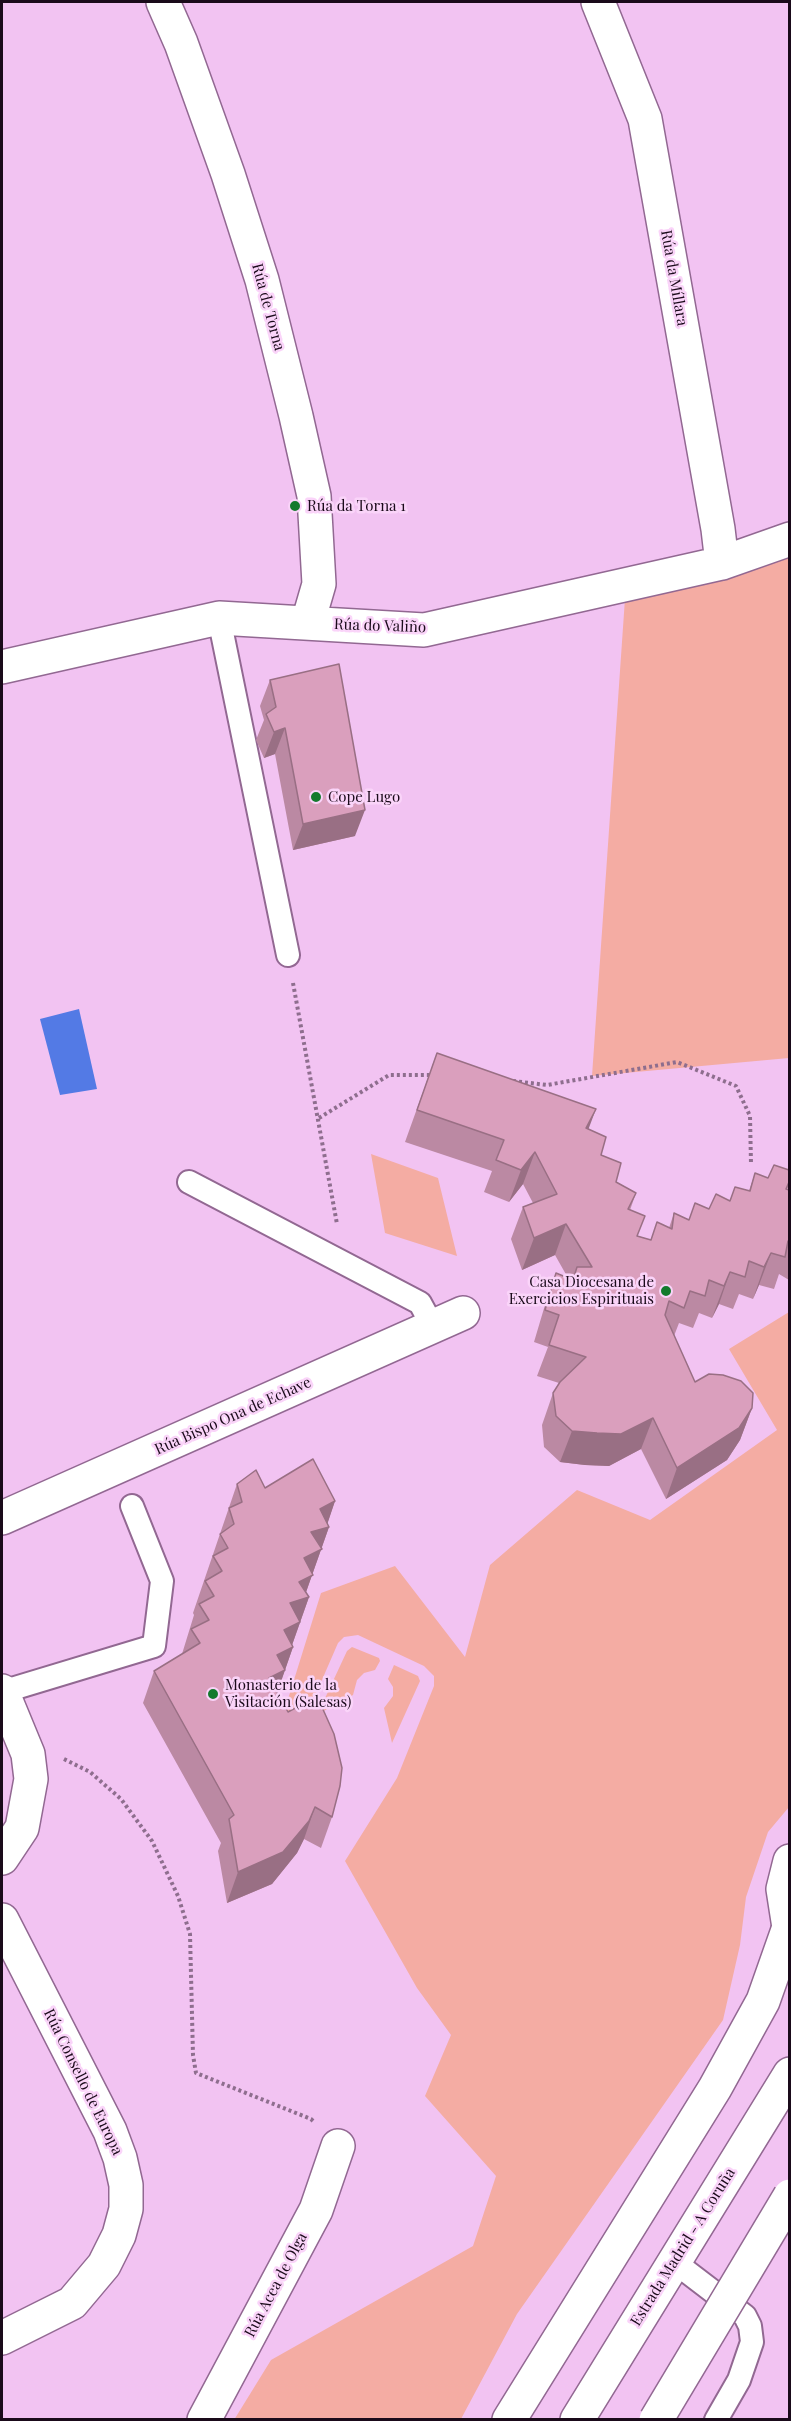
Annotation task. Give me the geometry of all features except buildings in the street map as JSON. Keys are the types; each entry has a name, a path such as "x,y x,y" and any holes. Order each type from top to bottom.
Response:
{"main road":[{"name":"Rúa de Torna","path":"163,2 181,43 228,174 262,280 301,438 314,495 319,584 308,622"},
{"name":"Rúa da Míllara","path":"598,2 645,119 722,562"},
{"name":"Rúa do Valiño","path":"2,667 219,618 424,630 722,562 789,539"},
{"name":"Rúa Bispo Ona de Echave","path":"2,1518 463,1313"},
{"path":"2,1692 28,1754 31,1779 22,1828 2,1858"},
{"path":"509,2420 715,2088 764,2001 789,1932 783,1889 789,1861"},
{"name":"Rúa Consello de Europa","path":"2,1920 11,1960 111,2134 120,2158 126,2185 126,2210 119,2235 104,2265 72,2304 2,2338"},
{"name":"Estrada Madrid - A Coruña","path":"577,2420 789,2074"},
{"name":"Rúa Acea de Olga","path":"204,2420 316,2210 338,2146"},
{"path":"656,2420 789,2196"}],"lane":[{"path":"219,618 288,955"},
{"path":"189,1182 420,1303 433,1326"},
{"path":"2,1692 154,1646 162,1581 132,1506"},
{"path":"674,2261 745,2316 750,2326 752,2342 739,2380 716,2420"}],"path":[{"path":"288,955 344,1263"},
{"path":"504,1080 547,1085 677,1062 736,1086 750,1116 751,1164"},
{"path":"319,1118 389,1074 440,1075"},
{"path":"61,1758 90,1772 122,1799 152,1841 178,1896 190,1934 193,2055 196,2073 311,2119 338,2146"}],"shaded area":[{"path":"789,555 789,1058 592,1076 626,584"},
{"path":"371,1154 438,1178 457,1256 385,1233"},
{"path":"789,1312 789,1807 768,1832 746,1897 740,1945 723,2020 517,2314 461,2419 234,2420 271,2360 473,2246 496,2176 425,2096 451,2035 417,1988 345,1861 397,1778 434,1686 434,1676 424,1666 358,1635 344,1637 338,1643 305,1719 284,1712 321,1593 395,1566 465,1657 490,1565 577,1490 650,1520 777,1430 729,1349"},
{"path":"352,1647 379,1658 380,1661 375,1670 364,1673 357,1680 353,1695 322,1712 320,1709 347,1651"},
{"path":"394,1665 418,1676 420,1681 392,1743 384,1708 393,1696 393,1687 388,1679"}],"water":[{"path":"79,1009 97,1089 60,1095 40,1019"}],"place":[{"name":"Rúa da Torna 1","path":"295,506"},
{"name":"Cope Lugo","path":"316,797"},
{"name":"Casa Diocesana de Exercicios Espirituais","path":"666,1291"},
{"name":"Monasterio de la Visitación (Salesas)","path":"213,1694"}]}
